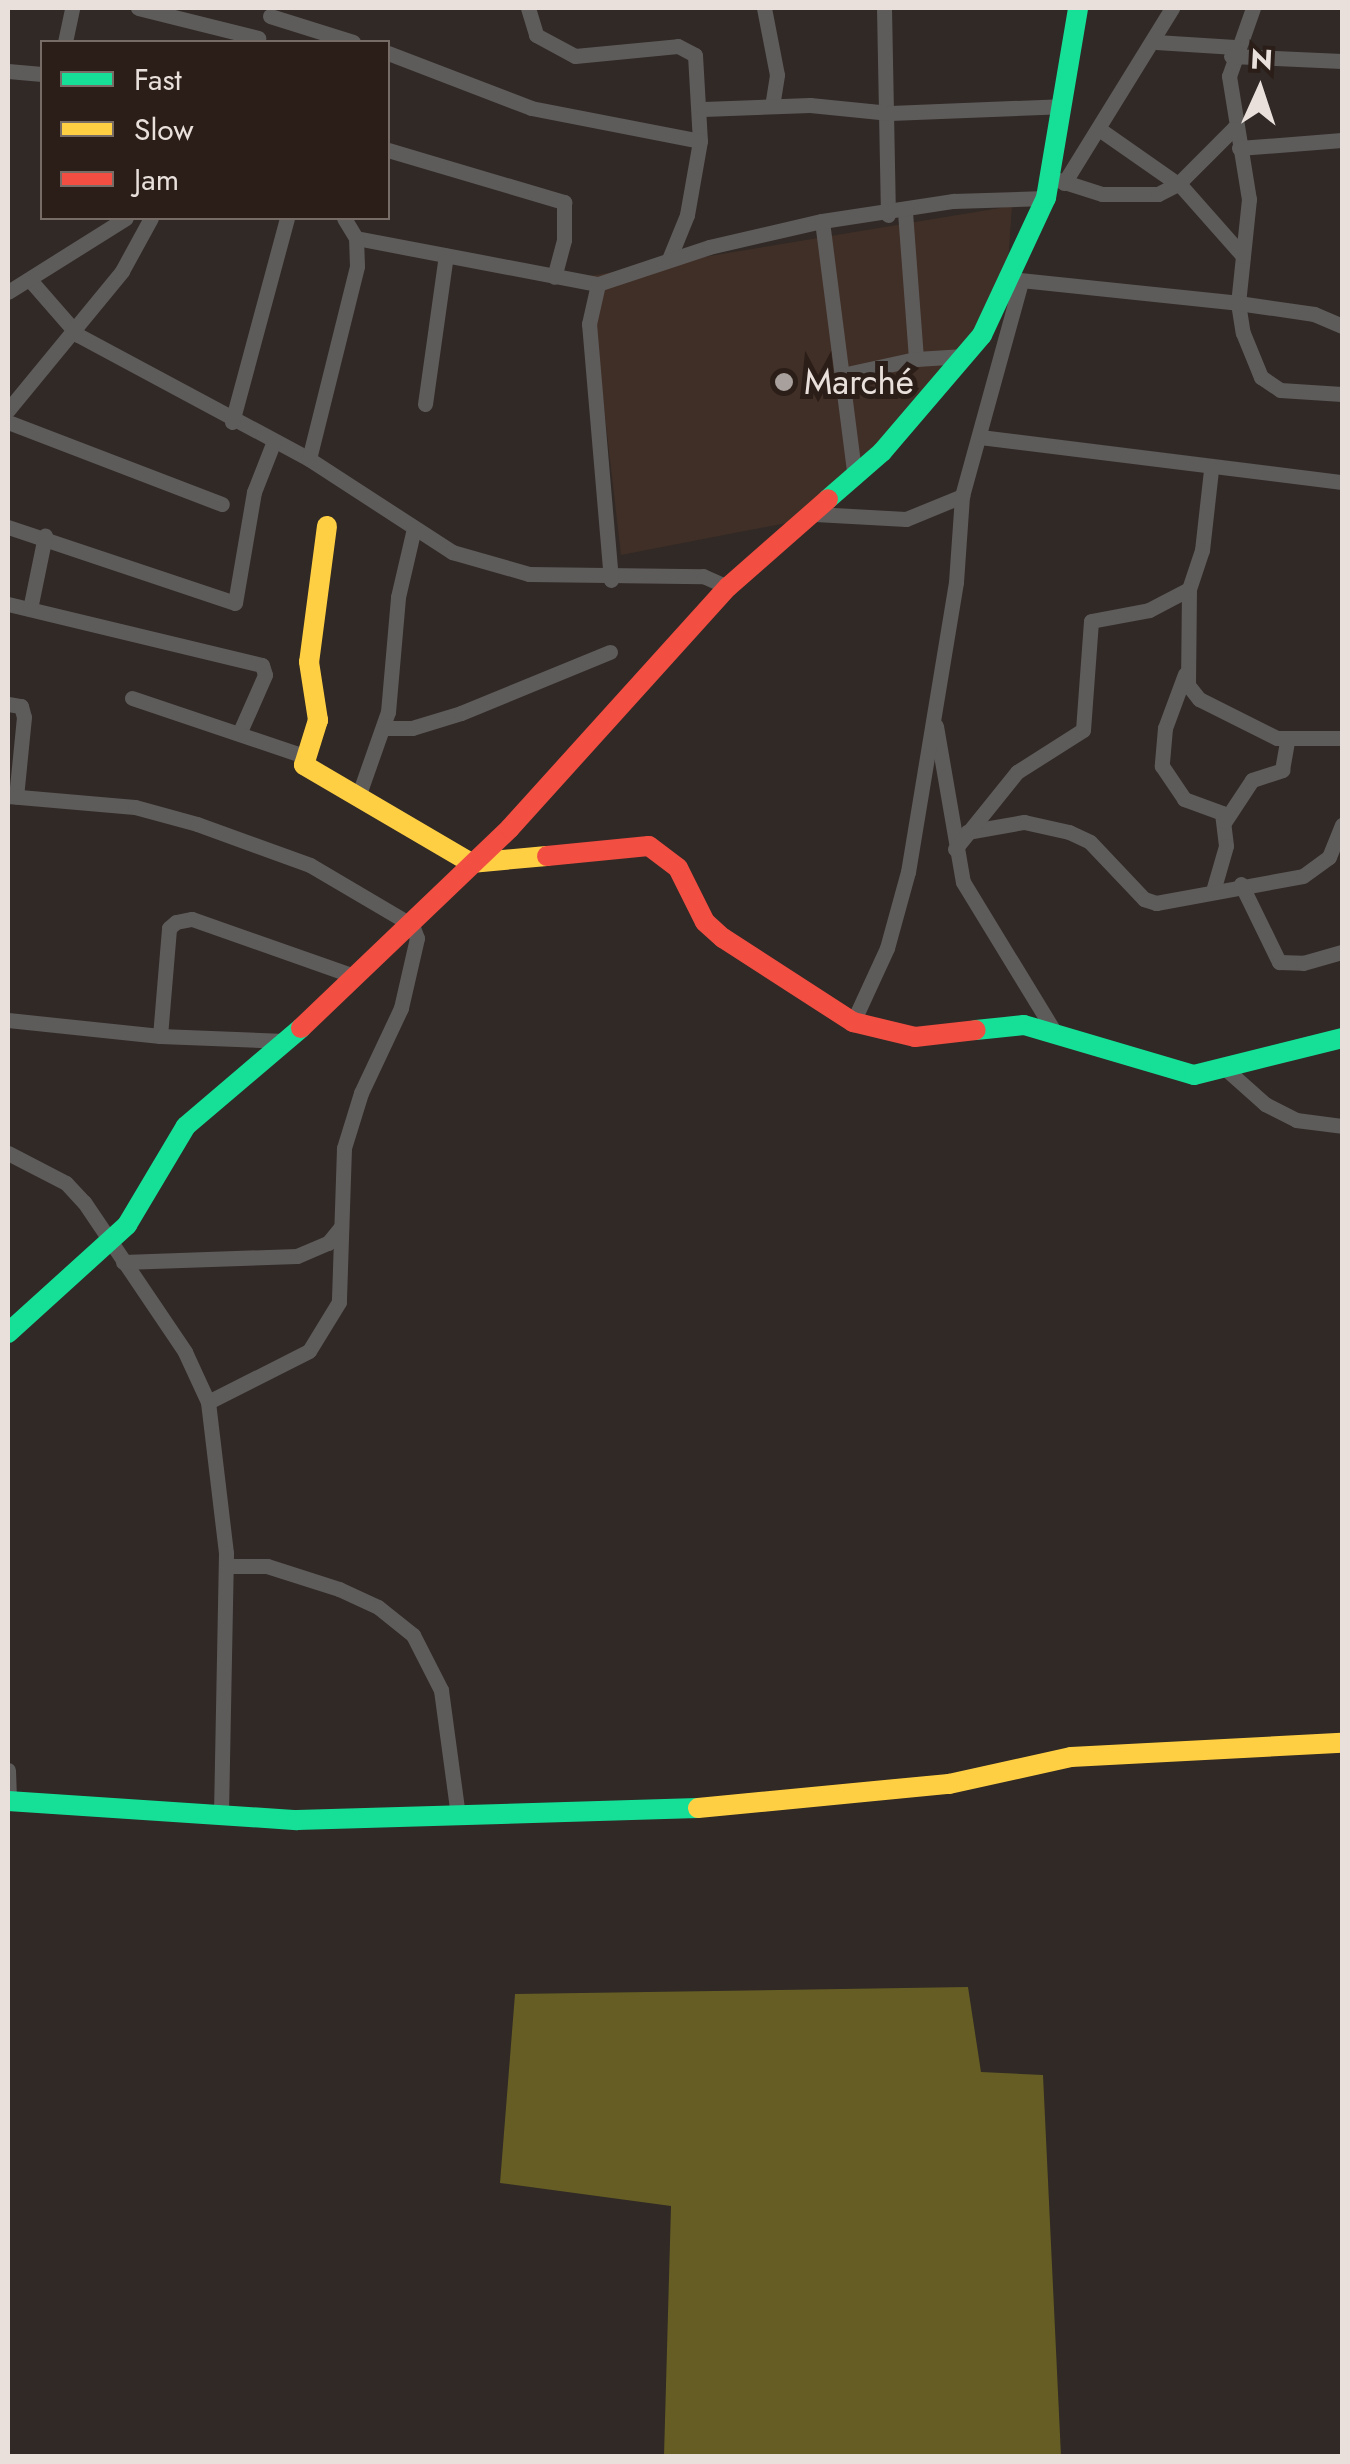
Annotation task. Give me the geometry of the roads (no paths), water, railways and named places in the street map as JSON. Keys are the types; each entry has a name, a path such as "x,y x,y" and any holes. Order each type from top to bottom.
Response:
{"street":[{"path":"65,40 72,8"},
{"path":"138,8 256,40 273,12 348,40"},
{"path":"528,8 536,36 575,56 688,46 703,109 687,215 669,260"},
{"path":"764,8 777,75 772,106"},
{"path":"884,8 890,113 888,215"},
{"path":"1054,186 1061,106 1078,8"},
{"path":"853,1022 903,896 934,692 956,582 962,496 980,437 1015,280 1054,186 1099,129 1156,42 1172,8"},
{"path":"1253,8 1233,51 1234,128 1249,199 1238,303 1261,377 1280,390 1342,394"},
{"path":"1156,42 1342,62"},
{"path":"390,55 531,108 700,141"},
{"path":"8,71 40,74"},
{"path":"703,109 772,106 890,113 1061,106"},
{"path":"356,238 598,284 669,260 822,221 888,215 1054,186 1138,196 1178,184 1234,128"},
{"path":"1099,129 1178,184 1244,256"},
{"path":"1239,148 1342,140"},
{"path":"390,151 564,202 564,240 554,277"},
{"path":"905,212 916,359"},
{"path":"123,220 16,284 72,329 232,422 309,459 414,528 500,570 611,580 703,576 728,587"},
{"path":"8,410 122,271 149,220"},
{"path":"232,422 286,220"},
{"path":"309,459 351,303 356,238 345,220"},
{"path":"822,221 855,478"},
{"path":"425,404 446,255"},
{"path":"1015,280 1238,303 1314,314 1342,326"},
{"path":"8,1333 54,1297 135,1214 186,1126 412,925 629,702 728,587 855,478 964,356 1015,280"},
{"path":"598,284 588,324 611,580"},
{"path":"842,376 916,359 964,356"},
{"path":"8,422 222,504"},
{"path":"980,437 1211,470 1342,482"},
{"path":"8,527 235,603 254,492 274,442"},
{"path":"1211,470 1202,550 1189,589 1185,674 1165,728 1162,766 1184,798 1218,807 1225,821 1224,863 1213,892"},
{"path":"815,514 906,519 962,496"},
{"path":"327,526 308,689 318,720 304,756 306,771 471,863 648,846 678,868 705,922 723,938 853,1022 914,1037 996,1024 1054,1032 1169,1070 1228,1071 1342,1038"},
{"path":"358,797 383,728 398,598 414,528"},
{"path":"30,609 44,536"},
{"path":"955,849 1017,772 1082,730 1091,621 1149,610 1189,589"},
{"path":"8,604 262,665 265,676 238,734"},
{"path":"383,728 412,728 461,713 610,652"},
{"path":"1185,674 1199,700 1287,741 1342,738"},
{"path":"934,692 963,882 1054,1032"},
{"path":"132,698 304,756"},
{"path":"8,704 21,706 24,717 12,797 135,807 197,824 310,866 412,925"},
{"path":"1225,821 1252,780 1282,770 1287,741"},
{"path":"967,832 1008,822 1048,826 1090,842 1144,899 1156,904 1318,869 1342,824"},
{"path":"1242,884 1280,962 1342,952"},
{"path":"160,1036 170,928 183,918 354,976"},
{"path":"208,1402 310,1352 339,1302 344,1148 361,1093 401,1008 416,952 412,925"},
{"path":"8,1020 160,1036 285,1041"},
{"path":"1228,1071 1264,1104 1296,1120 1342,1126"},
{"path":"8,1152 66,1183 185,1352 208,1402 226,1566 222,1818"},
{"path":"123,1262 297,1256 328,1243 341,1228"},
{"path":"226,1566 267,1566 339,1589 378,1607 412,1635 441,1690 458,1816"},
{"path":"8,1770 8,1801 222,1818 458,1816 652,1812 828,1799 949,1784 1070,1757 1342,1743"}],"place":[{"name":"Marché","path":"784,382"}]}
